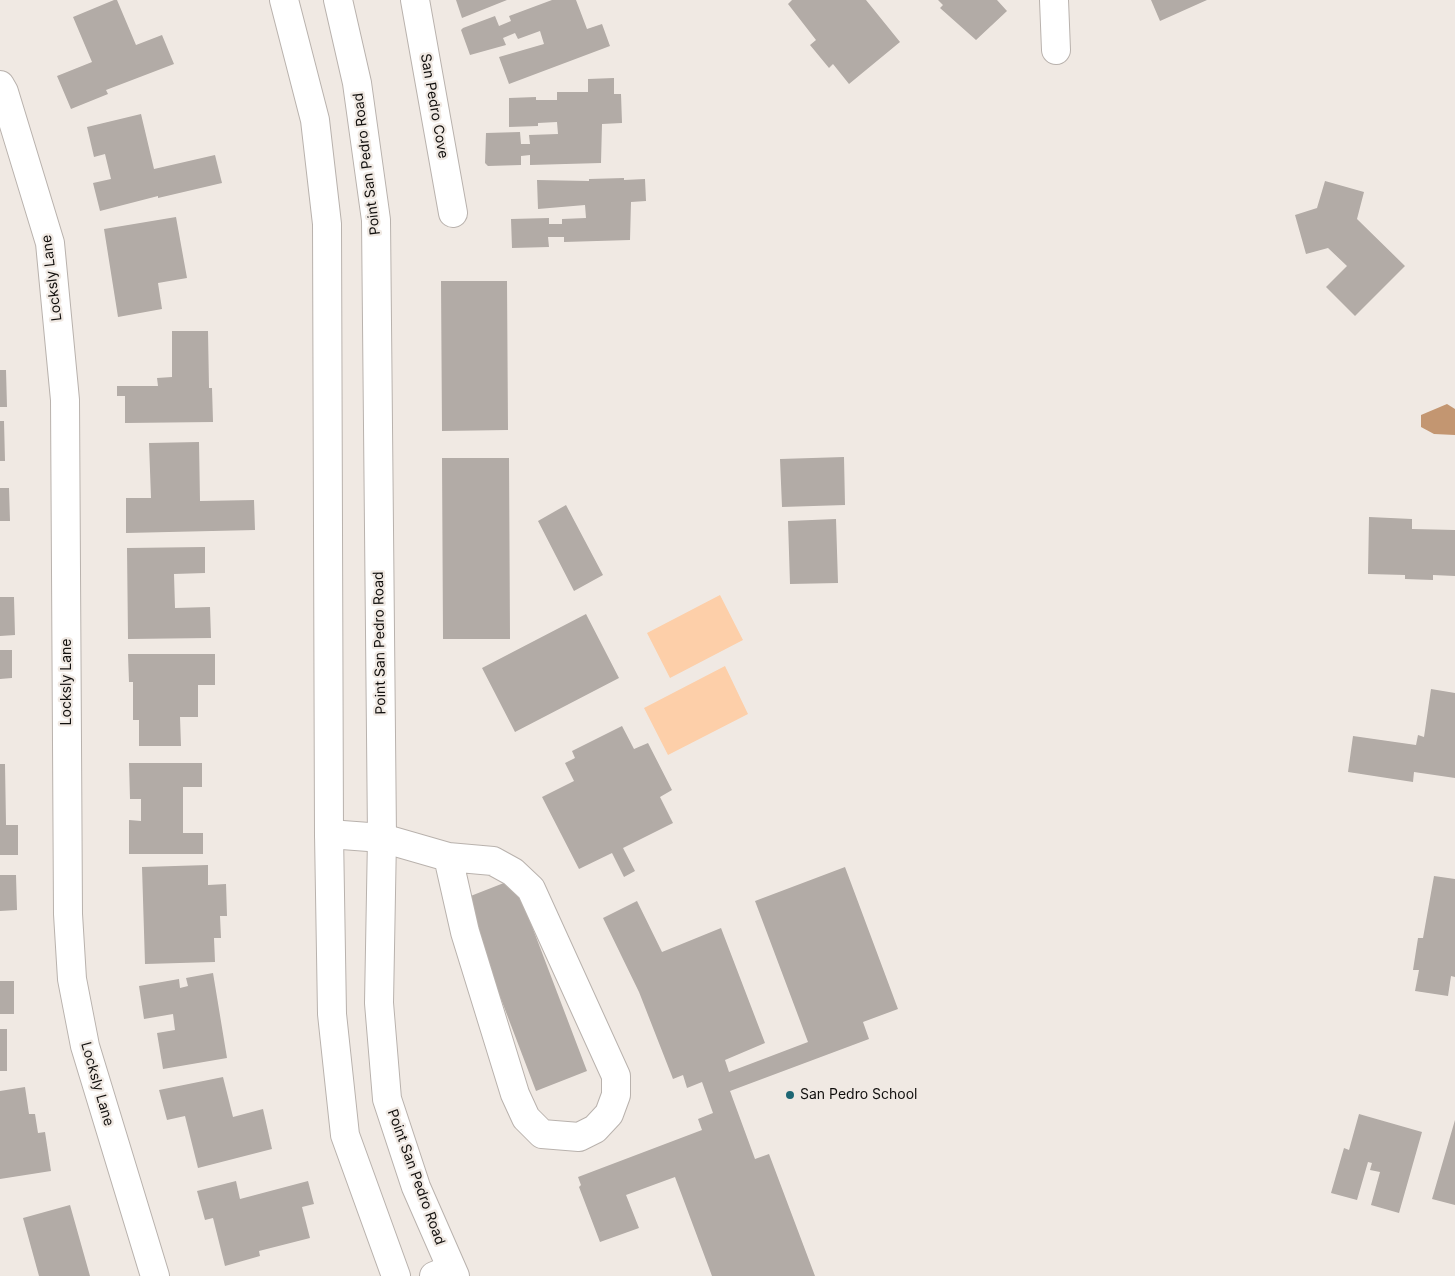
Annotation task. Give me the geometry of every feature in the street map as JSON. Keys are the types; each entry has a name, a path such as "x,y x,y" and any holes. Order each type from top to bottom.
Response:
{"main road":[{"path":"284,0 314,120 327,224 329,834 332,1014 345,1135 396,1276"},
{"name":"Point San Pedro Road","path":"338,0 357,83 376,220 382,838 379,1003 387,1099 447,1274"},
{"name":"San Pedro Cove","path":"416,0 453,213"},
{"path":"1054,0 1056,50"},
{"name":"Locksly Lane","path":"0,86 4,92 50,243 64,400 68,914 72,979 85,1046 155,1276"},
{"path":"329,834 382,838 448,857 493,861 513,872 531,889 616,1076 616,1095 608,1114 595,1129 579,1137 542,1134 526,1118 516,1094 465,932 448,857"}],"shaded area":[{"path":"1447,404 1455,409 1455,435 1434,434 1421,427 1421,415"},
{"path":"720,595 743,640 670,678 647,633"},
{"path":"725,666 748,714 668,755 644,708"}],"building":[{"path":"117,0 136,45 162,35 174,64 106,90 108,94 71,109 57,76 92,62 73,17"},
{"path":"456,0 507,0 462,18"},
{"path":"552,0 576,0 587,29 602,24 610,46 509,84 499,57 544,44 540,31 518,39 515,33 503,38 506,45 470,55 461,30 463,28 495,16 499,26 511,21 509,16"},
{"path":"792,0 866,0 900,42 849,84 833,64 829,68 810,45 816,40 788,4"},
{"path":"938,0 997,0 1007,11 976,40 940,8 943,5"},
{"path":"1151,0 1207,0 1160,21"},
{"path":"614,78 614,94 621,94 622,123 602,124 601,163 530,165 530,155 521,156 521,165 488,166 485,163 486,133 520,132 521,144 530,144 529,135 558,134 557,122 538,123 538,126 509,127 509,98 536,97 536,100 557,100 557,92 588,92 588,79"},
{"path":"141,114 154,169 215,155 222,183 158,198 158,196 100,211 93,183 111,179 105,154 94,157 87,127"},
{"path":"624,178 624,180 645,179 646,201 631,202 630,240 564,242 564,237 548,237 549,247 512,248 511,219 549,218 549,224 562,224 562,219 586,218 585,205 538,209 537,180 589,181 589,179"},
{"path":"1325,181 1364,192 1357,219 1405,266 1355,316 1326,287 1347,266 1328,248 1306,254 1295,215 1317,208"},
{"path":"176,217 187,278 158,283 162,309 118,317 104,229"},
{"path":"441,281 507,281 508,430 442,431"},
{"path":"172,331 208,331 209,388 212,388 213,422 125,423 125,396 117,396 117,386 158,386 157,378 172,377"},
{"path":"0,370 6,370 7,407 0,407"},
{"path":"0,421 4,421 5,461 0,461"},
{"path":"199,442 200,501 254,500 255,530 126,533 126,498 151,498 149,443"},
{"path":"844,457 845,505 782,507 780,459"},
{"path":"442,458 509,458 510,639 443,639"},
{"path":"0,488 9,488 10,521 0,521"},
{"path":"566,505 603,575 574,591 538,521"},
{"path":"1369,517 1412,519 1412,529 1455,530 1455,576 1433,575 1433,580 1405,579 1405,575 1368,574"},
{"path":"836,519 838,583 790,584 788,521"},
{"path":"205,547 205,573 174,574 175,608 210,607 211,638 128,639 127,548"},
{"path":"0,597 14,597 15,635 0,636"},
{"path":"586,614 619,678 515,732 482,668"},
{"path":"0,650 12,650 12,678 0,679"},
{"path":"128,654 215,654 215,685 198,685 198,717 180,717 181,746 139,746 139,720 133,720 133,682 129,682"},
{"path":"1431,689 1455,693 1455,778 1414,772 1413,782 1348,772 1353,736 1416,745 1418,735 1424,737"},
{"path":"622,726 634,749 648,743 672,790 660,797 673,823 623,848 635,871 624,877 612,853 579,869 542,797 574,781 565,763 575,758 572,751"},
{"path":"129,763 202,763 202,787 183,787 183,833 203,833 203,854 129,854 129,820 141,821 141,799 130,799"},
{"path":"0,764 5,764 6,825 18,825 18,855 0,855"},
{"path":"208,865 208,885 226,884 227,916 220,916 221,938 214,938 215,962 145,964 142,867"},
{"path":"845,867 898,1009 863,1022 869,1039 730,1091 755,1159 769,1154 815,1276 712,1276 675,1177 626,1195 639,1228 600,1242 579,1187 581,1185 578,1177 702,1130 698,1119 713,1113 702,1082 687,1088 683,1075 673,1079 639,992 603,918 637,901 662,952 721,928 765,1043 725,1060 729,1072 808,1042 755,901"},
{"path":"0,875 16,875 17,910 0,911"},
{"path":"1434,876 1455,879 1455,977 1451,976 1448,996 1415,991 1419,970 1413,970 1418,938 1423,938"},
{"path":"514,879 587,1071 536,1091 463,899"},
{"path":"213,973 227,1058 163,1069 157,1033 175,1030 173,1014 144,1019 139,986 179,979 180,988 188,986 186,978"},
{"path":"0,981 14,981 14,1014 0,1014"},
{"path":"0,1029 7,1029 7,1071 0,1071"},
{"path":"223,1077 233,1117 263,1109 272,1149 198,1168 185,1116 167,1120 159,1090"},
{"path":"25,1087 29,1114 35,1114 38,1133 45,1132 51,1171 0,1179 0,1091"},
{"path":"1359,1114 1422,1132 1399,1213 1371,1205 1380,1172 1370,1170 1372,1163 1368,1162 1357,1200 1331,1193 1344,1148 1349,1150"},
{"path":"1455,1120 1455,1205 1432,1199"},
{"path":"236,1181 240,1199 308,1181 314,1204 302,1207 310,1238 259,1251 260,1256 225,1266 213,1218 205,1220 197,1191"},
{"path":"70,1205 90,1276 39,1276 23,1218"}],"place":[{"name":"San Pedro School","path":"790,1095"}]}
